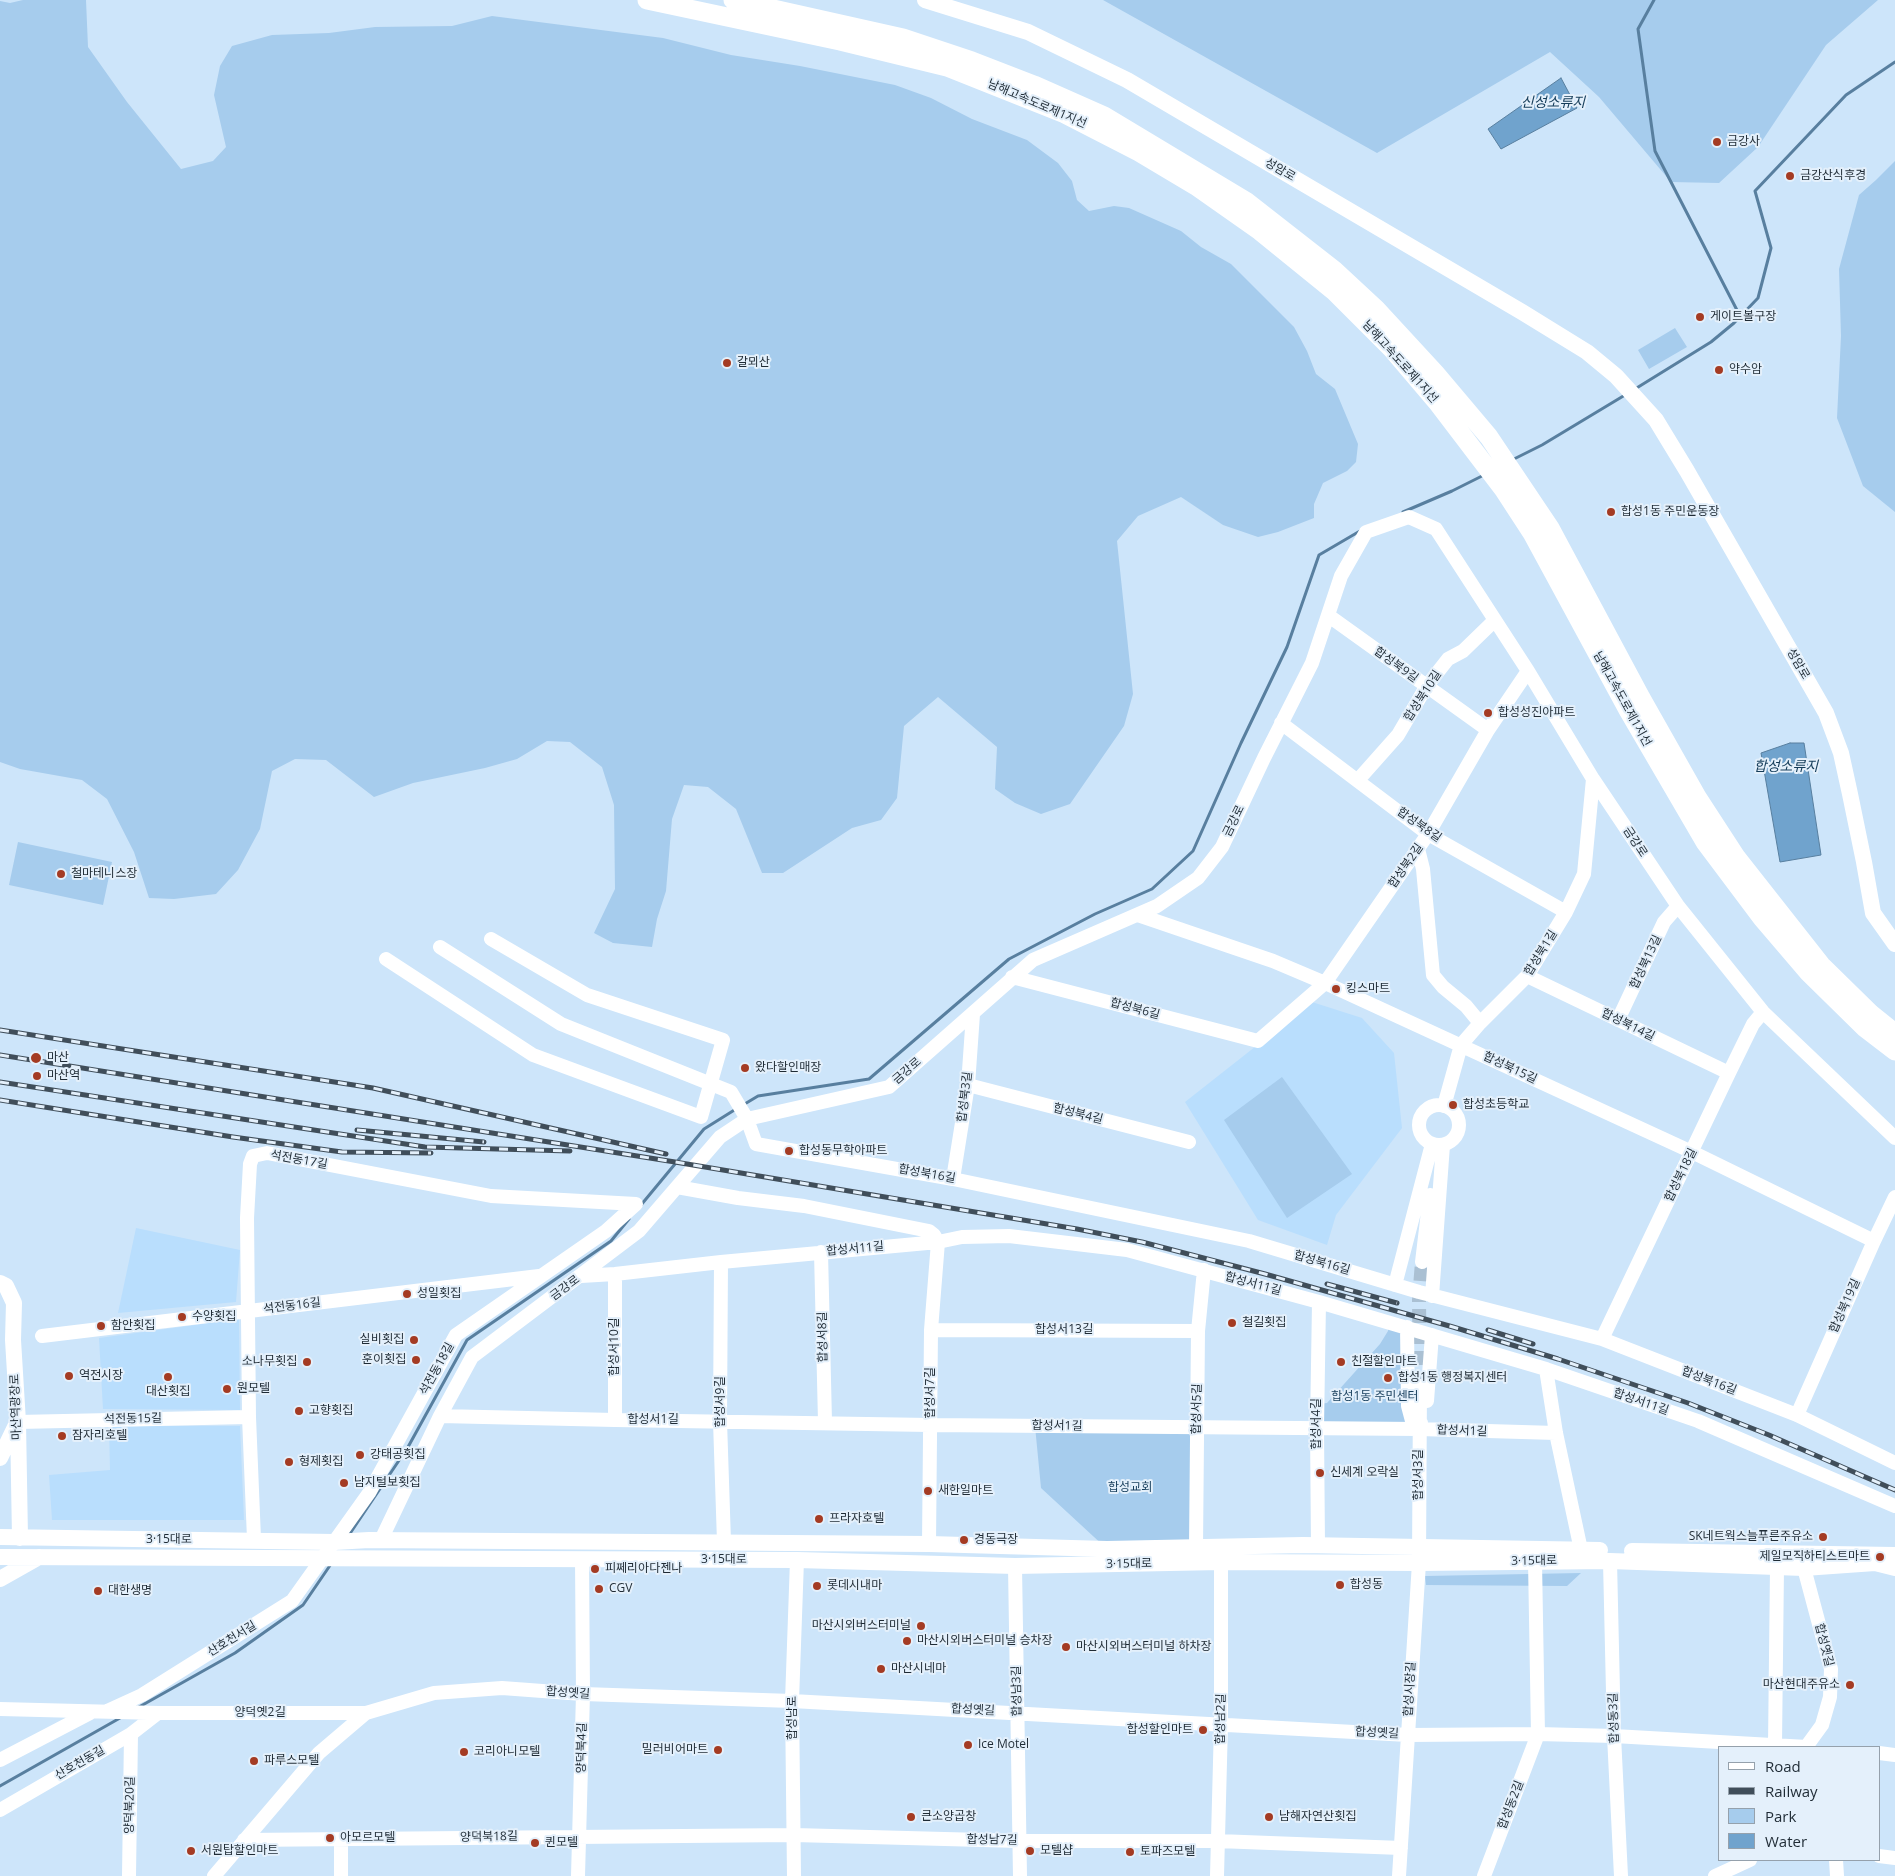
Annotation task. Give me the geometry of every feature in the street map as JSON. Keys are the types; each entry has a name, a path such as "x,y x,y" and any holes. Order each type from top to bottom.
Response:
{"highway":[{"name":"남해고속도로제1지선","path":"647,0 840,41 947,67 1065,114 1139,152 1196,186 1260,231 1334,291 1392,349 1437,402 1474,452 1511,485 1550,528 1641,698 1697,797 1736,857 1820,965 1870,1014 1895,1033"},
{"name":"남해고속도로제1지선","path":"733,0 903,38 972,61 1034,85 1113,121 1247,202 1334,270 1376,309 1436,373 1489,437 1532,533 1628,710 1705,842 1762,918 1809,973 1865,1028 1895,1051"}],"main road":[{"name":"성암로","path":"925,0 1028,32 1127,80 1522,312 1587,352 1616,376 1656,420 1826,713 1844,769 1864,862 1872,913 1895,944"},
{"name":"마산역광장로","path":"0,1283 6,1286 14,1303 13,1340 18,1422 20,1538"},
{"path":"0,1458 18,1422"},
{"name":"3·15대로","path":"0,1537 254,1539 336,1542 375,1540 929,1544 1107,1549 1318,1546 1418,1555 1535,1561 1610,1561 1804,1568 1875,1563 1895,1568"},
{"name":"3·15대로","path":"0,1556 796,1560 1015,1566 1221,1562 1581,1550 1895,1556"},
{"path":"0,1579 39,1557"}],"street":[{"name":"금강로","path":"375,1540 472,1357 639,1231 720,1137 746,1117 889,1087 1033,960 1157,906 1198,878 1222,847 1312,663 1341,576 1366,532 1409,517 1436,529 1496,620 1593,778 1678,906 1763,1012 1895,1138"},
{"name":"합성북9길","path":"1329,616 1488,730"},
{"name":"합성북10길","path":"1358,780 1398,735 1426,687 1448,659 1463,651 1496,620"},
{"name":"합성북2길","path":"1258,1041 1325,983 1418,850 1488,730 1528,671"},
{"name":"합성북8길","path":"1281,723 1428,834 1566,912"},
{"name":"합성북1길","path":"1444,1106 1461,1045 1527,976 1566,912 1584,874 1593,778"},
{"path":"1418,850 1423,869 1433,975 1443,987 1466,1006 1480,1023"},
{"name":"합성북13길","path":"1618,1020 1664,922 1678,906"},
{"name":"합성북15길","path":"1138,915 1273,961 1325,983 1692,1152 1874,1241"},
{"path":"386,959 533,1055 701,1117 723,1040 587,995 491,939"},
{"path":"440,947 561,1024 731,1092 746,1117"},
{"name":"합성북14길","path":"1527,976 1729,1073"},
{"name":"합성북6길","path":"1012,977 1258,1041"},
{"name":"합성북18길","path":"1602,1339 1729,1073 1754,1024 1763,1012"},
{"name":"합성북3길","path":"953,1179 968,1085 973,1014"},
{"name":"합성북4길","path":"968,1085 1189,1142"},
{"path":"1444,1106 1453,1110 1459,1122 1456,1136 1451,1141 1437,1144 1423,1136 1420,1130 1420,1118 1428,1108 1444,1106"},
{"name":"합성북16길","path":"746,1117 756,1144 953,1179 1249,1242 1432,1296 1602,1339 1797,1415 1895,1463"},
{"path":"1422,1262 1437,1144"},
{"path":"1395,1284 1437,1144"},
{"path":"1432,1296 1437,1144"},
{"name":"석전동17길","path":"254,1539 248,1417 247,1218 250,1164 253,1156 267,1153 490,1196 636,1204"},
{"path":"677,1187 738,1198 804,1206 928,1231 934,1235 938,1242"},
{"name":"합성북19길","path":"1797,1415 1895,1197"},
{"name":"석전동18길","path":"336,1542 368,1493 456,1334 606,1231 636,1204"},
{"name":"합성서11길","path":"581,1276 938,1242 962,1237 1008,1236 1127,1250 1407,1327 1546,1369 1698,1421 1895,1506"},
{"name":"합성서7길","path":"929,1544 931,1330 938,1242"},
{"name":"합성서8길","path":"821,1252 825,1422"},
{"name":"합성서9길","path":"721,1262 720,1420 724,1542"},
{"name":"합성서5길","path":"1196,1547 1198,1330 1204,1270"},
{"name":"합성서10길","path":"615,1274 615,1420"},
{"name":"석전동16길","path":"42,1336 542,1275"},
{"name":"합성서4길","path":"1318,1302 1318,1546"},
{"path":"1407,1327 1408,1406 1412,1421 1419,1427 1425,1419 1432,1336"},
{"name":"합성서13길","path":"931,1330 1198,1330"},
{"path":"1546,1369 1556,1433 1581,1550"},
{"name":"합성서3길","path":"1418,1555 1420,1386"},
{"name":"합성서1길","path":"440,1416 930,1425 1419,1427 1556,1433"},
{"name":"석전동15길","path":"18,1422 248,1417"},
{"name":"산호천서길","path":"113,1711 142,1695 292,1601 336,1542"},
{"name":"합성시장길","path":"1399,1876 1418,1555"},
{"name":"양덕북4길","path":"578,1876 583,1694 582,1559"},
{"name":"합성남로","path":"794,1876 792,1701 796,1560"},
{"path":"1535,1561 1538,1734"},
{"name":"합성동3길","path":"1610,1561 1614,1736 1621,1876"},
{"name":"합성남2길","path":"1217,1876 1222,1724 1221,1562"},
{"name":"합성남3길","path":"1015,1566 1020,1876"},
{"path":"1775,1745 1778,1567"},
{"name":"합성옛길","path":"1804,1568 1831,1669 1830,1697 1822,1725 1807,1746"},
{"name":"합성옛길","path":"214,1876 319,1753 366,1714 434,1694 502,1688 583,1694 792,1701 1408,1735 1538,1734 1614,1736 1790,1746"},
{"path":"0,1709 113,1711"},
{"name":"양덕옛2길","path":"113,1711 155,1713 366,1714"},
{"path":"0,1760 92,1712"},
{"name":"산호천동길","path":"0,1810 131,1734 155,1713"},
{"name":"양덕북20길","path":"129,1876 131,1734"},
{"name":"합성동2길","path":"1484,1876 1538,1734"},
{"path":"1880,1753 1895,1755"},
{"name":"양덕북18길","path":"244,1840 794,1835"},
{"name":"합성남7길","path":"794,1835 1020,1841 1218,1841 1401,1848"},
{"path":"341,1839 341,1876"},
{"path":"1880,1856 1895,1858"},
{"path":"1715,1876 1748,1861"},
{"path":"1836,1861 1837,1876"}],"shaded area":[{"path":"1312,1002 1362,1018 1394,1053 1402,1128 1336,1215 1327,1245 1258,1220 1185,1102"},
{"path":"136,1228 240,1250 236,1302 118,1313"},
{"path":"239,1319 240,1410 103,1409 99,1338"},
{"path":"109,1426 240,1426 244,1520 52,1520 49,1475 110,1470"}],"green space":[{"path":"23,0 86,0 88,47 127,102 181,169 213,161 226,147 214,95 220,66 232,46 272,35 329,33 375,27 452,26 492,16 663,38 731,55 800,66 895,85 931,98 972,119 1027,140 1058,163 1072,181 1077,200 1089,211 1114,206 1129,208 1181,231 1201,247 1231,264 1294,327 1307,351 1316,374 1335,389 1358,444 1356,462 1347,471 1323,483 1314,504 1314,518 1278,532 1258,537 1223,525 1181,497 1138,516 1117,541 1133,694 1124,726 1070,804 1041,814 1015,803 995,789 997,747 938,697 904,726 897,798 881,820 852,828 783,873 762,873 736,809 708,787 684,785 672,819 666,891 657,919 652,947 613,943 594,933 615,889 614,805 602,767 570,742 547,741 517,759 485,768 413,783 374,797 326,760 295,759 272,771 260,829 238,870 216,894 174,899 149,898 134,852 107,799 82,780 20,769 0,762 0,1 10,3"},
{"path":"1103,0 1878,0 1826,45 1758,147 1719,183 1671,182 1599,97 1550,52 1377,153"},
{"path":"1895,161 1895,512 1863,486 1837,418 1841,336 1839,269 1859,195"},
{"path":"1675,328 1687,347 1649,369 1638,350"},
{"name":"철마테니스장","path":"18,842 112,862 103,905 9,885"},
{"path":"1282,1077 1352,1174 1287,1218 1224,1120"},
{"name":"합성1동 주민센터","path":"1389,1326 1407,1327 1419,1424 1317,1428 1317,1404 1327,1403 1380,1344"},
{"name":"합성교회","path":"1035,1426 1196,1427 1196,1547 1107,1549 1041,1488"},
{"path":"1581,1573 1567,1586 1426,1585 1425,1576"}],"water":[{"name":"신성소류지","path":"1561,78 1577,108 1501,149 1488,129"},
{"name":"합성소류지","path":"1790,743 1804,743 1821,855 1780,862 1761,753"}],"waterway":[{"path":"1654,0 1638,29 1655,151 1740,316"},
{"path":"1635,389 1711,342 1734,323 1758,298 1771,248 1755,191 1846,95 1895,62"},
{"path":"1512,460 1542,445 1625,395"},
{"path":"1403,512 1484,475"},
{"path":"743,1105 758,1096 869,1079 1009,959 1095,914 1152,889 1193,851 1241,743 1287,647 1319,555 1360,531"},
{"path":"641,1205 704,1129 736,1109"},
{"path":"349,1535 408,1447 467,1340 611,1241 629,1219"},
{"path":"139,1707 235,1653 303,1605 331,1564"},
{"path":"0,1786 120,1718"}],"tunnel":[{"path":"1420,1386 1419,1300 1422,1262"}],"railway":[{"path":"0,1030 373,1088 666,1154"},
{"path":"0,1055 675,1162 1077,1229 1142,1242 1265,1274 1558,1359 1688,1403 1769,1435 1895,1490"},
{"path":"0,1082 425,1147 570,1151"},
{"path":"0,1100 233,1137 342,1152 431,1153"},
{"path":"357,1130 484,1142"},
{"path":"1327,1284 1397,1303"},
{"path":"1488,1330 1533,1344"}],"place":[{"name":"금강사","path":"1717,142"},
{"name":"금강산식후경","path":"1790,176"},
{"name":"게이트볼구장","path":"1700,317"},
{"name":"갈뫼산","path":"727,363"},
{"name":"약수암","path":"1719,370"},
{"name":"합성1동 주민운동장","path":"1611,512"},
{"name":"합성성진아파트","path":"1488,713"},
{"name":"철마테니스장","path":"61,874"},
{"name":"킹스마트","path":"1336,989"},
{"name":"마산","path":"36,1058"},
{"name":"왔다할인매장","path":"745,1068"},
{"name":"마산역","path":"37,1076"},
{"name":"합성초등학교","path":"1453,1105"},
{"name":"합성동무학아파트","path":"789,1151"},
{"name":"성일횟집","path":"407,1294"},
{"name":"수양횟집","path":"182,1317"},
{"name":"철길횟집","path":"1232,1323"},
{"name":"함안횟집","path":"101,1326"},
{"name":"실비횟집","path":"414,1340"},
{"name":"훈이횟집","path":"416,1360"},
{"name":"소나무횟집","path":"307,1362"},
{"name":"친절할인마트","path":"1341,1362"},
{"name":"역전시장","path":"69,1376"},
{"name":"대산횟집","path":"168,1377"},
{"name":"합성1동 행정복지센터","path":"1388,1378"},
{"name":"원모텔","path":"227,1389"},
{"name":"고향횟집","path":"299,1411"},
{"name":"잠자리호텔","path":"62,1436"},
{"name":"강태공횟집","path":"360,1455"},
{"name":"형제횟집","path":"289,1462"},
{"name":"신세계 오락실","path":"1320,1473"},
{"name":"남지털보횟집","path":"344,1483"},
{"name":"새한일마트","path":"928,1491"},
{"name":"프라자호텔","path":"819,1519"},
{"name":"SK네트웍스늘푸른주유소","path":"1823,1537"},
{"name":"경동극장","path":"964,1540"},
{"name":"제일모직하티스트마트","path":"1880,1557"},
{"name":"피쩨리아다젠나","path":"595,1569"},
{"name":"합성동","path":"1340,1585"},
{"name":"롯데시내마","path":"817,1586"},
{"name":"CGV","path":"599,1589"},
{"name":"대한생명","path":"98,1591"},
{"name":"마산시외버스터미널","path":"921,1626"},
{"name":"마산시외버스터미널 승차장","path":"907,1641"},
{"name":"마산시외버스터미널 하차장","path":"1066,1647"},
{"name":"마산시네마","path":"881,1669"},
{"name":"마산현대주유소","path":"1850,1685"},
{"name":"합성할인마트","path":"1203,1730"},
{"name":"Ice Motel","path":"968,1745"},
{"name":"밀러비어마트","path":"718,1750"},
{"name":"코리아니모텔","path":"464,1752"},
{"name":"파루스모텔","path":"254,1761"},
{"name":"큰소양곱창","path":"911,1817"},
{"name":"남해자연산횟집","path":"1269,1817"},
{"name":"아모르모텔","path":"330,1838"},
{"name":"퀸모텔","path":"535,1843"},
{"name":"서원탑할인마트","path":"191,1851"},
{"name":"모텔샵","path":"1030,1851"},
{"name":"토파즈모텔","path":"1130,1852"}]}
